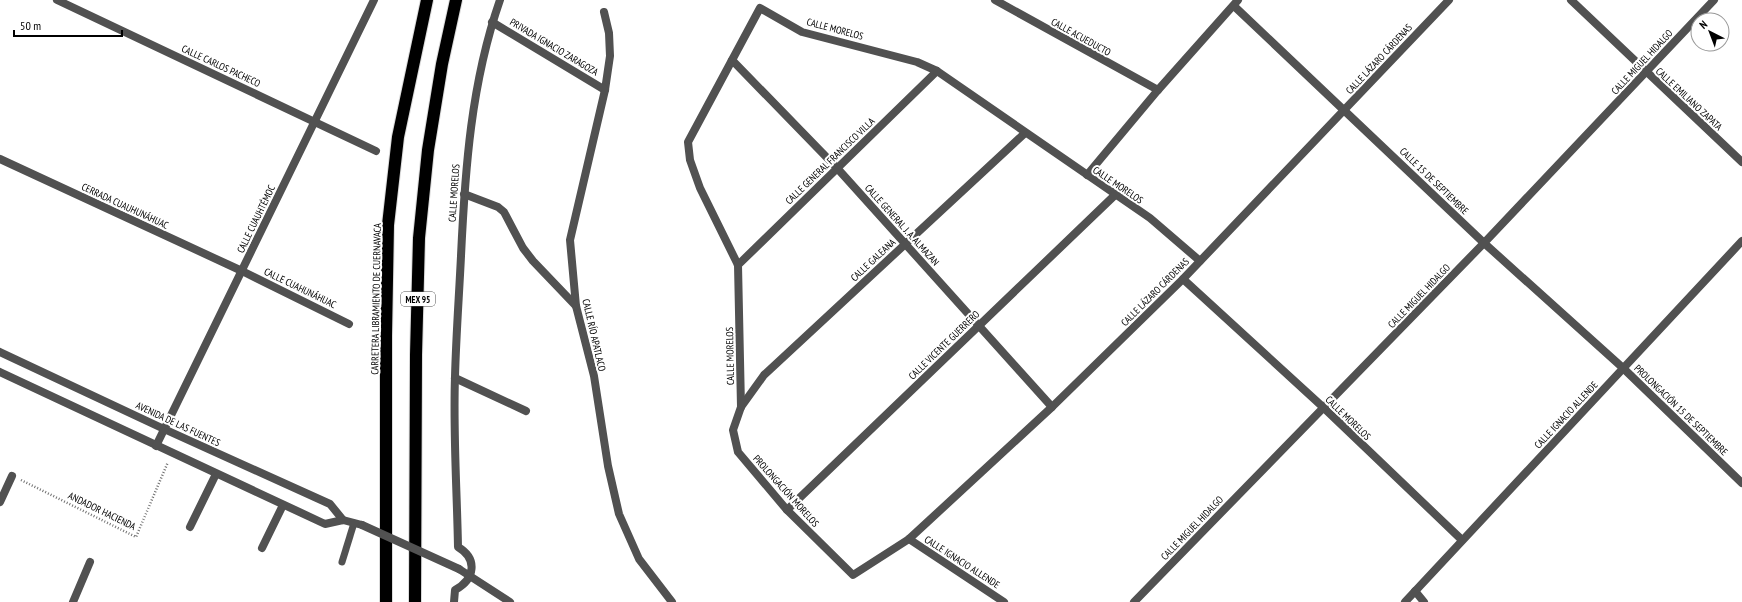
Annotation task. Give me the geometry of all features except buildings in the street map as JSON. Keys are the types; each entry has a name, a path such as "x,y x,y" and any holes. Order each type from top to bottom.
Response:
{"highway":[{"name":"CARRETERA LIBRAMIENTO DE CUERNAVACA","path":"386,602 386,336 388,225 398,136 427,0"},
{"name":"MEX 95","path":"415,602 416,355 419,238 428,150 442,64 456,0"}],"street":[{"name":"CALLE CARLOS PACHECO","path":"57,0 376,151"},
{"name":"CALLE CUAUHTÉMOC","path":"156,446 374,0"},
{"name":"CALLE MORELOS","path":"470,576 471,561 466,552 458,547 455,378 464,194 469,137 480,73 492,22 500,0"},
{"name":"CALLE ACUEDUCTO","path":"995,0 1158,90"},
{"name":"CALLE LÁZARO CÁRDENAS","path":"853,575 909,540 1052,407 1183,279 1449,0"},
{"name":"CALLE EMILIANO ZAPATA","path":"1571,0 1742,162"},
{"name":"CALLE MIGUEL HIDALGO","path":"1134,602 1484,243 1714,0"},
{"path":"1087,175 1158,90 1236,3"},
{"name":"CALLE 15 DE SEPTIEMBRE","path":"1236,3 1484,243 1623,368"},
{"name":"CALLE MORELOS","path":"741,407 738,265 700,188 690,160 688,142 760,8 802,32 916,62 936,71 1150,218 1200,261"},
{"name":"CALLE RÍO APATLACO","path":"604,12 609,33 610,56 605,90 570,240 576,306 594,376 608,466 619,514 639,560 672,602"},
{"name":"PRIVADA IGNACIO ZARAGOZA","path":"492,22 605,90"},
{"name":"CALLE GENERAL J. A. ALMAZAN","path":"732,60 837,168 1052,407"},
{"name":"CALLE GENERAL FRANCISCO VILLA","path":"738,265 936,71"},
{"name":"CALLE GALEANA","path":"741,407 764,376 1025,133"},
{"name":"CERRADA CUAUHUNÁHUAC","path":"0,159 242,271"},
{"path":"464,194 498,207 504,212 523,248 533,261 576,306"},
{"name":"CALLE VICENTE GUERRERO","path":"787,510 1115,195"},
{"name":"CALLE IGNACIO ALLENDE","path":"1405,602 1742,241"},
{"name":"CALLE CUAHUNÁHUAC","path":"242,271 349,324"},
{"name":"CALLE MORELOS","path":"1183,279 1324,408 1462,540"},
{"name":"AVENIDA DE LAS FUENTES","path":"0,352 164,429 330,504 343,520"},
{"name":"PROLONGACIÓN 15 DE SEPTIEMBRE","path":"1623,368 1742,483"},
{"path":"0,372 325,524 343,520 358,524 459,569 510,602"},
{"path":"455,378 526,411"},
{"name":"PROLONGACIÓN MORELOS","path":"741,407 734,430 738,452 787,510 853,575"},
{"path":"190,527 216,474"},
{"path":"0,502 12,476"},
{"path":"262,548 283,504"},
{"name":"CALLE IGNACIO ALLENDE","path":"909,540 1004,602"},
{"path":"72,602 90,562"},
{"path":"454,602 455,590 466,584 470,576"},
{"path":"1415,591 1424,602"}],"lane":[{"path":"342,562 358,524"}],"path":[{"name":"ANDADOR HACIENDA","path":"12,476 136,537 172,453"}]}
